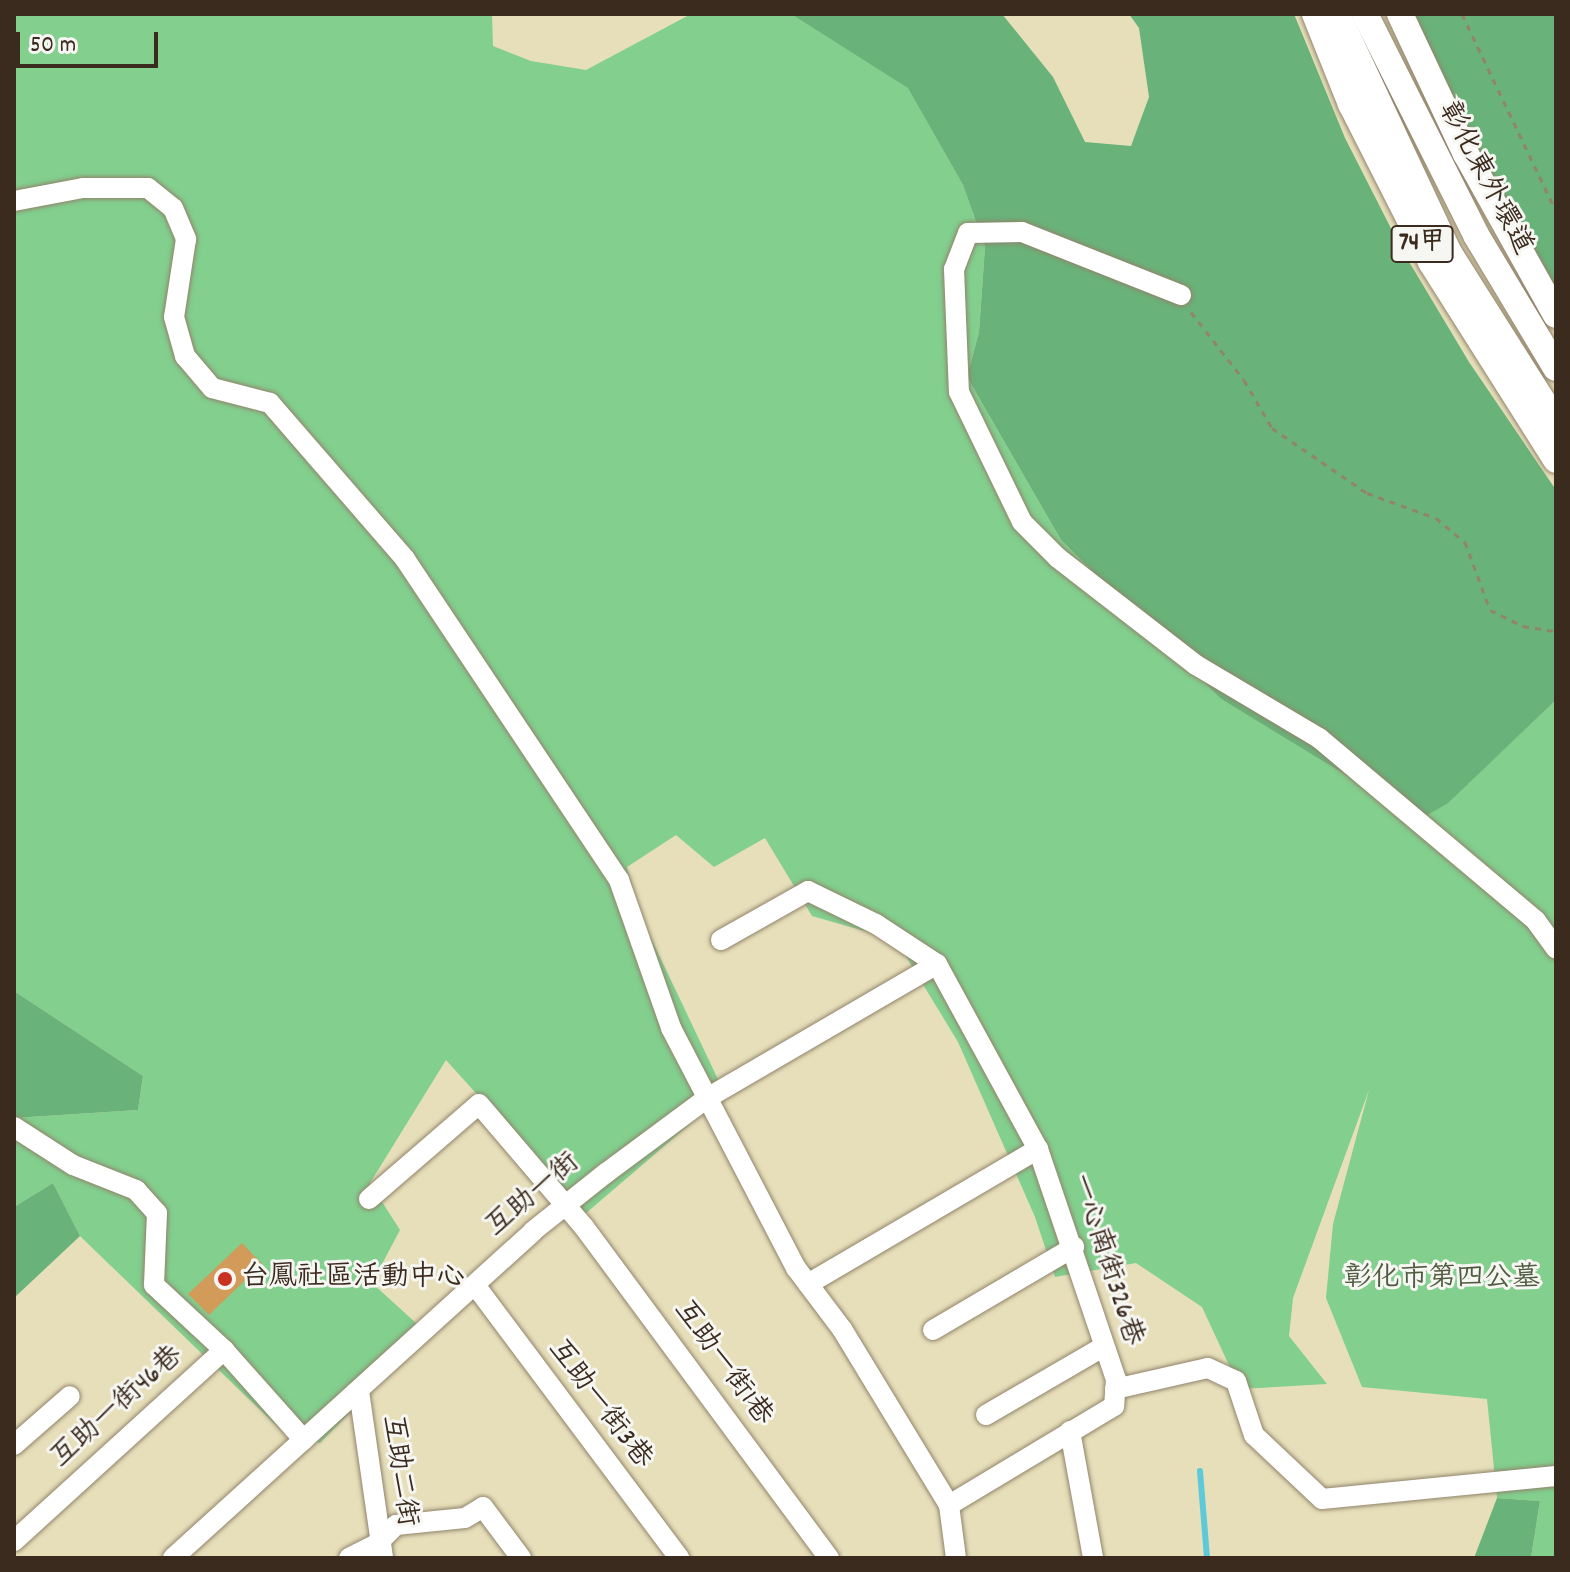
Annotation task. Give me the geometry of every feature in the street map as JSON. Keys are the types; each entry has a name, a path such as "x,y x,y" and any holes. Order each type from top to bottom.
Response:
{"main road":[{"name":"74甲","path":"1315,14 1351,104 1431,262 1556,460"},
{"name":"74甲","path":"1337,14 1449,253 1556,422"},
{"name":"彰化東外環道","path":"1365,14 1476,235 1556,368"},
{"path":"1400,14 1466,154 1555,312"}],"street":[{"path":"14,201 83,188 148,188 173,208 186,239 174,317 185,356 212,388 270,403 405,559 619,880 634,931 671,1028 808,1284 842,1329 949,1505 956,1558"},
{"path":"1181,295 1022,232 968,233 954,269 959,392 1022,522 1058,558 1196,665 1319,738 1536,921 1556,949"},
{"path":"721,940 808,891 876,924 937,964"},
{"name":"互助一街","path":"173,1558 566,1205 707,1098 937,964"},
{"name":"一心南街326巷","path":"937,964 1038,1149 1074,1247 1115,1389 1114,1406 949,1505"},
{"name":"互助一街1巷","path":"369,1199 479,1104 566,1205 829,1558"},
{"path":"14,1127 73,1165 136,1190 157,1213 154,1285 224,1350 304,1440"},
{"path":"808,1284 1038,1149"},
{"path":"933,1330 1074,1247"},
{"name":"互助一街3巷","path":"475,1285 679,1558"},
{"path":"986,1415 1103,1347"},
{"name":"互助一街46巷","path":"14,1541 224,1350"},
{"path":"1115,1389 1208,1368 1236,1381 1254,1435 1322,1499 1556,1476"},
{"name":"互助二街","path":"359,1391 382,1546"},
{"path":"14,1445 70,1396"},
{"path":"1070,1431 1093,1558"},
{"path":"349,1558 382,1546 396,1525 465,1518 483,1507 521,1558"}],"path":[{"path":"1462,14 1556,211"},
{"path":"1181,295 1272,428 1367,493 1436,518 1465,542 1490,610 1523,626 1556,631"}],"green space":[{"name":"彰化市第四公墓","path":"14,14 492,14 493,46 531,61 586,70 691,14 791,14 908,87 963,185 985,247 979,332 967,377 1061,540 1221,699 1419,820 1448,802 1556,700 1556,1558 1531,1558 1540,1501 1497,1498 1487,1399 1362,1387 1326,1298 1333,1224 1369,1090 1293,1298 1289,1336 1327,1384 1240,1389 1202,1307 1136,1263 1055,1277 1035,1217 958,1042 896,940 812,916 765,838 714,867 676,835 627,867 640,915 725,1094 585,1214 446,1060 370,1183 400,1230 372,1283 428,1334 320,1443 284,1433 80,1236 53,1183 14,1207 14,1118 138,1110 143,1076 14,991"},
{"path":"791,14 1002,14 1053,77 1085,142 1131,146 1149,97 1139,28 1129,14 1294,14 1345,138 1402,250 1469,362 1556,490 1556,700 1448,803 1419,820 1221,699 1061,540 967,377 979,332 985,247 963,185 908,88"},
{"path":"1400,14 1556,14 1556,312"},
{"path":"14,991 143,1076 138,1110 14,1118"},
{"path":"53,1183 80,1236 14,1298 14,1207"},
{"path":"1497,1498 1540,1501 1531,1558 1474,1558"}],"building":[{"name":"台鳳社區活動中心","path":"242,1243 262,1264 209,1315 188,1294"}],"waterway":[{"path":"1200,1471 1207,1558"}],"place":[{"name":"台鳳社區活動中心","path":"225,1279"}]}
